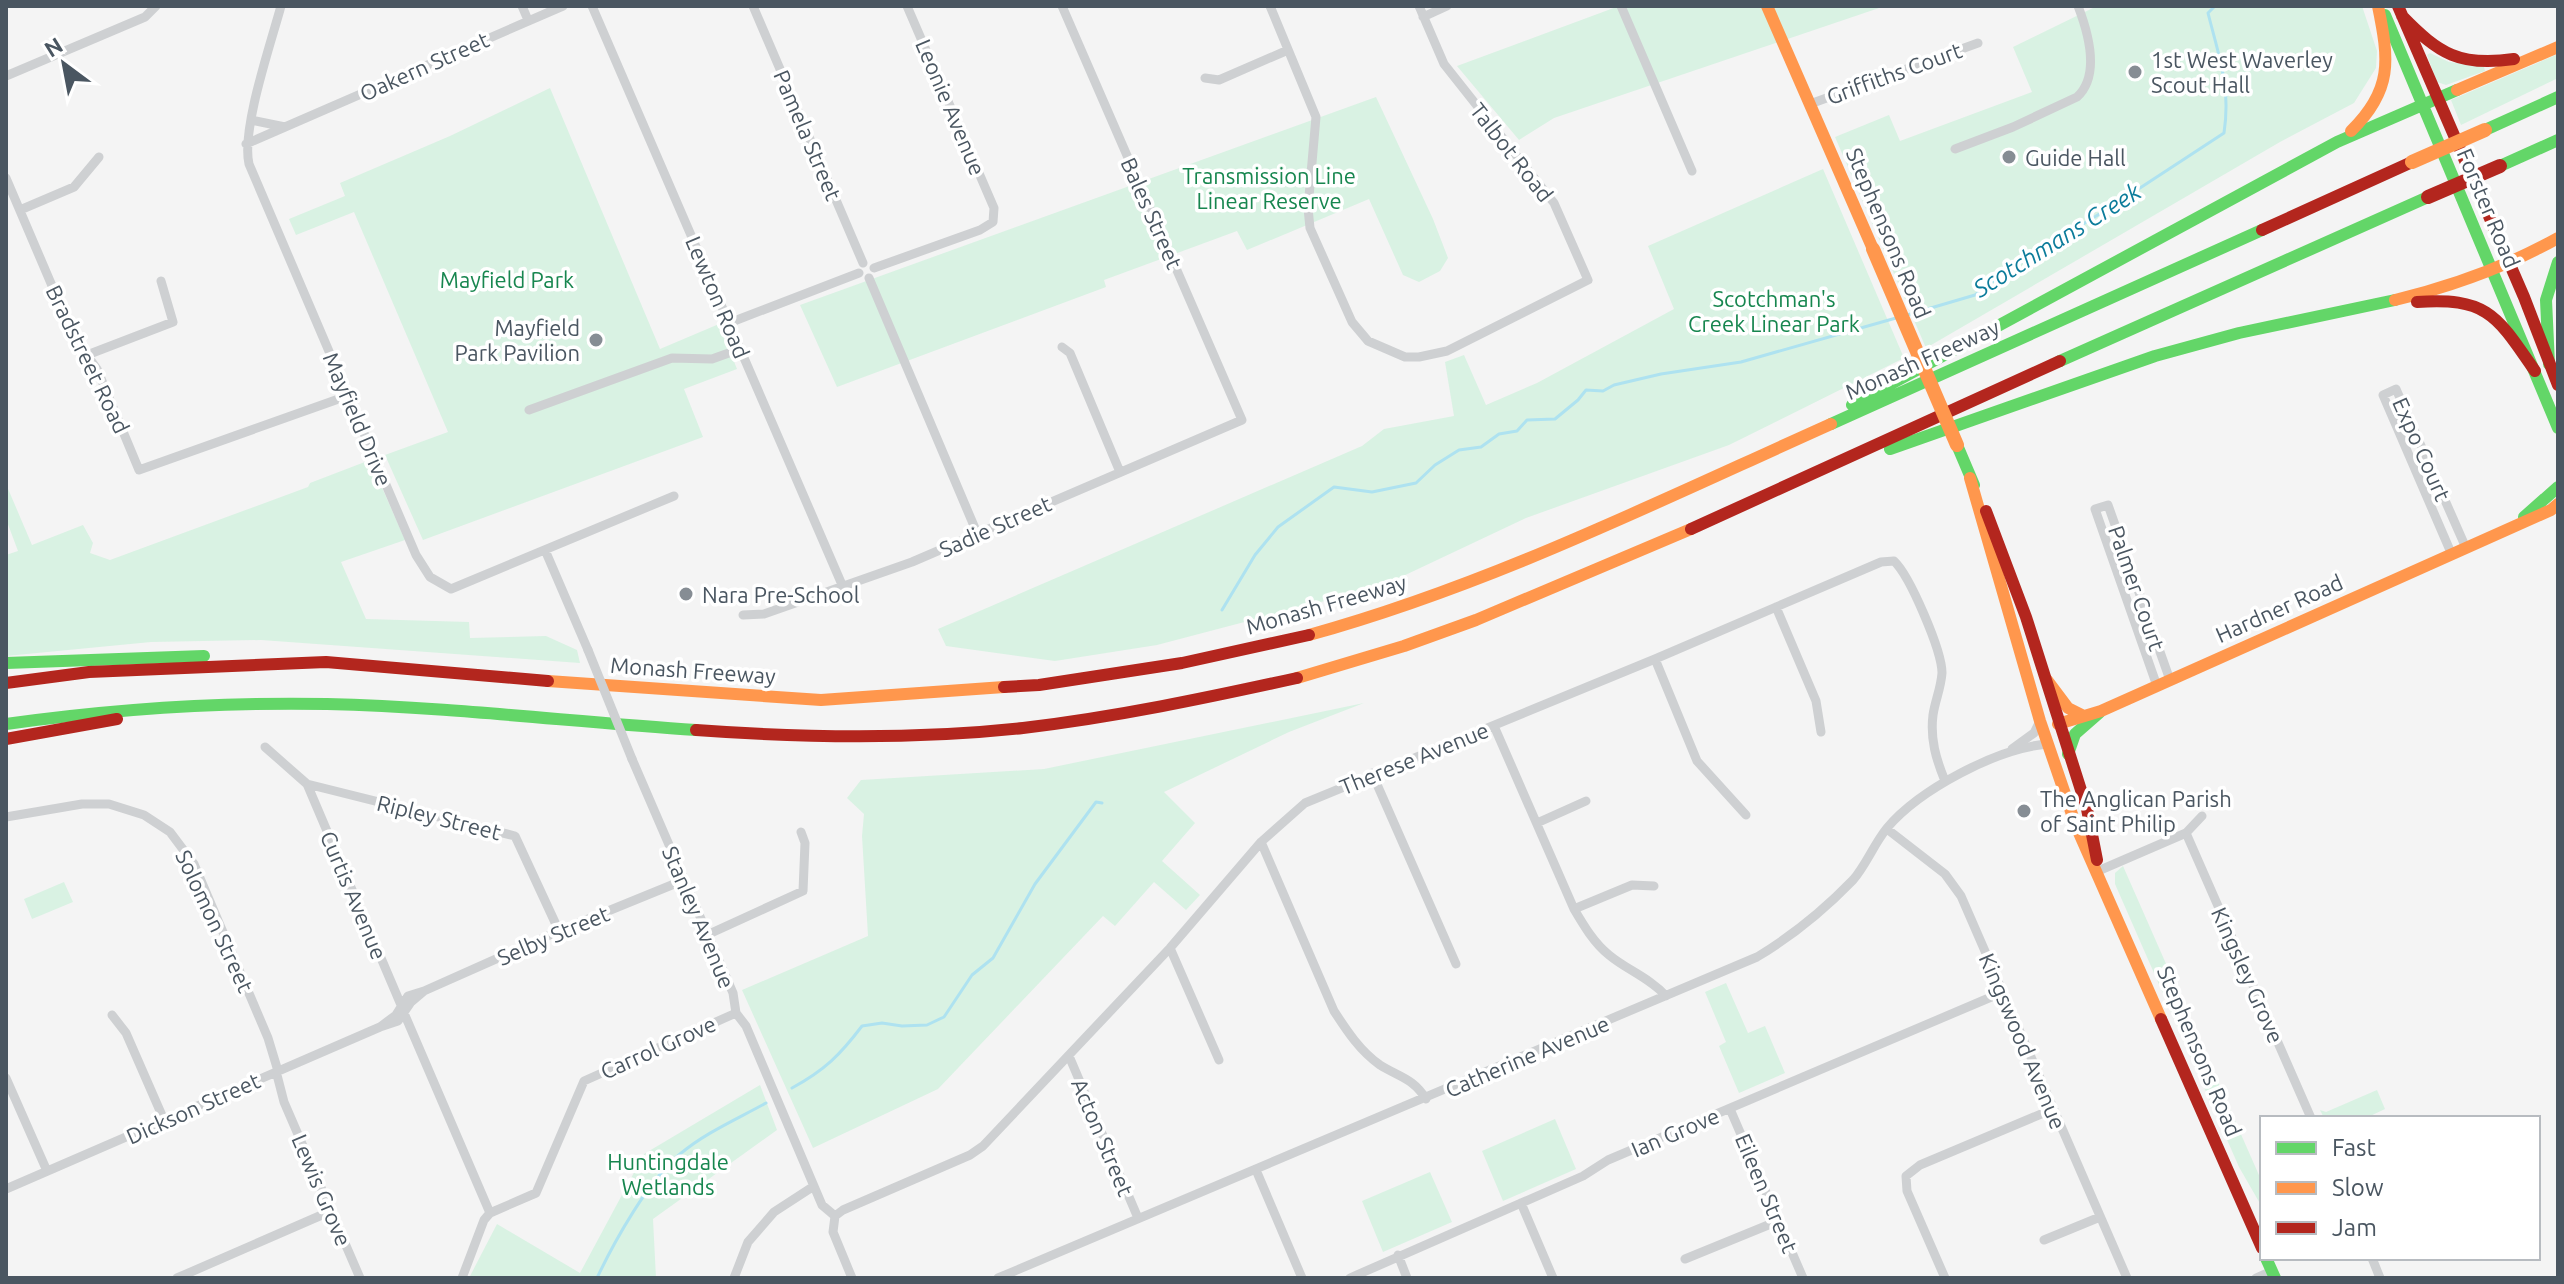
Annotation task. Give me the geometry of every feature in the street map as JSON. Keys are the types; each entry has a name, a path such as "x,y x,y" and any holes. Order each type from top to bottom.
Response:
{"main road":[{"name":"Stephensons Road","path":"1767,6 1998,538 2031,628 2058,724 2093,829 2098,871"},
{"name":"Forster Road","path":"2380,6 2492,271 2542,367 2558,385"},
{"path":"2337,142 2368,114 2386,79 2388,60 2380,6"},
{"name":"Forster Road","path":"2400,11 2509,264 2558,428"},
{"path":"2400,11 2430,45 2450,58 2476,63 2501,61 2552,49"},
{"path":"1757,458 1990,328 2337,142 2552,49"},
{"name":"Monash Freeway","path":"6,683 89,672 326,662 697,693 821,700 1039,685 1182,663 1292,640 1364,620 1508,567 2558,97"},
{"path":"6,724 77,713 186,706 324,705 661,728 843,736 1016,729 1172,707 1327,671 1491,615 2558,140"},
{"path":"1784,487 2028,399 2196,344 2366,307 2492,271 2558,238"},
{"path":"2542,367 2546,300 2558,262"},
{"path":"2366,307 2429,300 2456,300 2472,304 2497,317 2542,367"},
{"name":"Stephensons Road","path":"1970,478 2040,721 2076,826 2260,1243"},
{"name":"Hardner Road","path":"2515,525 2558,487"},
{"name":"Hardner Road","path":"2058,724 2101,711 2556,508"},
{"path":"6,663 194,655 326,662"},
{"path":"2045,677 2068,708 2082,715"},
{"path":"6,739 186,706"},
{"path":"2068,754 2077,731 2101,711"},
{"path":"2048,744 2058,724"}],"street":[{"path":"6,76 145,17 156,6"},
{"name":"Mayfield Drive","path":"281,6 246,144 249,164 416,555 430,577 451,589 674,496"},
{"path":"522,6 528,20"},
{"name":"Oakern Street","path":"246,144 563,6"},
{"name":"Lewton Road","path":"592,6 843,587"},
{"name":"Pamela Street","path":"753,6 861,268"},
{"name":"Leonie Avenue","path":"872,273 993,222 994,208 907,6"},
{"name":"Bales Street","path":"1062,6 1242,420"},
{"path":"1205,78 1219,80 1288,50 1270,6"},
{"name":"Talbot Road","path":"1288,50 1316,117 1308,208 1310,228 1352,322 1368,341 1405,357 1447,351 1588,280 1554,203 1444,64 1419,6"},
{"path":"1423,17 1447,6"},
{"path":"1621,6 1692,171"},
{"path":"1955,149 2013,127 2077,97 2083,91 2089,76 2088,33 2078,6"},
{"name":"Griffiths Court","path":"1810,104 1978,43"},
{"path":"251,120 285,127"},
{"path":"20,210 74,187 99,157"},
{"name":"Bradstreet Road","path":"6,178 73,335 97,369 139,470 347,396"},
{"path":"729,323 871,264 977,533"},
{"path":"87,355 173,322 161,281"},
{"path":"1062,347 1070,353 1120,472"},
{"path":"529,410 672,358 712,359 740,349"},
{"name":"Expo Court","path":"2452,555 2383,395 2396,389 2466,548"},
{"name":"Sadie Street","path":"743,615 764,614 912,562 1242,420"},
{"path":"2416,467 2428,462"},
{"name":"Palmer Court","path":"2108,505 2163,683 2119,580 2095,509 2108,505"},
{"name":"Stanley Avenue","path":"545,550 709,934 733,993 736,1013 746,1026 822,1205 835,1216 833,1232 852,1278"},
{"name":"Therese Avenue","path":"835,1216 970,1155 983,1146 1170,948 1261,842 1305,803 1881,562 1894,561 1904,570 1935,643 1942,669 1932,734 1935,755 1945,781"},
{"path":"2119,580 2132,575"},
{"path":"1776,607 1816,701 1821,732"},
{"path":"1655,659 1697,761 1746,815"},
{"name":"Catherine Avenue","path":"998,1278 1757,957 1793,936 1854,878 1887,829 1917,799 1945,781 2002,755 2034,733 2040,721"},
{"path":"1494,726 1574,909 1588,933 1608,954 1657,985 1666,996"},
{"name":"Catherine Avenue","path":"2002,755 2048,744"},
{"path":"265,747 307,784"},
{"path":"1372,773 1456,964"},
{"name":"Ripley Street","path":"307,784 515,836 559,931"},
{"name":"Curtis Avenue","path":"307,784 490,1213"},
{"path":"1537,823 1586,801"},
{"name":"Solomon Street","path":"6,817 82,804 109,804 144,815 170,832 194,864 268,1038 277,1071"},
{"path":"2098,871 2186,833 2202,816"},
{"name":"Kingswood Avenue","path":"1887,829 1945,874 1961,896 2127,1278"},
{"path":"709,934 803,891 805,843 801,832"},
{"name":"Kingsley Grove","path":"2186,833 2310,1116"},
{"path":"1261,842 1334,1011 1346,1030 1359,1047 1379,1064 1417,1085 1426,1099"},
{"name":"Selby Street","path":"403,1009 408,996 684,880"},
{"path":"1574,909 1632,885 1654,886"},
{"path":"1170,948 1219,1060"},
{"name":"Ian Grove","path":"1350,1278 1583,1176 1608,1160 2003,992"},
{"name":"Dickson Street","path":"6,1189 380,1027 403,1009"},
{"name":"Carrol Grove","path":"490,1213 536,1193 584,1081 736,1013"},
{"path":"112,1015 126,1033 164,1120"},
{"name":"Acton Street","path":"1069,1056 1138,1218"},
{"name":"Lewis Grove","path":"277,1071 284,1102 360,1278"},
{"path":"6,1078 47,1171"},
{"name":"Eileen Street","path":"1730,1109 1803,1278"},
{"path":"1945,1278 1907,1191 1906,1176 1920,1165 2053,1109"},
{"path":"1256,1170 1302,1278"},
{"path":"734,1278 748,1242 774,1212 814,1186"},
{"path":"1521,1203 1553,1278"},
{"path":"177,1278 331,1211"},
{"path":"462,1278 484,1220 490,1213"},
{"path":"2044,1240 2100,1217"},
{"path":"1685,1259 1778,1221"},
{"path":"1398,1255 1407,1278"},
{"path":"2256,1278 2271,1269"}],"green space":[{"path":"1619,6 1885,6 1554,118 1519,140 1457,66"},
{"path":"2097,6 2362,6 2377,51 2376,68 2354,103 2280,142 1926,348 1835,137 1889,115 1900,141 2032,92 2013,47"},
{"path":"2430,53 2449,62 2484,67 2485,71 2446,85 2437,82 2427,55"},
{"path":"2558,54 2558,78 2461,125 2451,100"},
{"name":"Mayfield Park","path":"550,88 660,349 719,324 737,369 684,389 703,437 423,540 385,455 448,432 354,212 296,235 289,219 345,196 340,183 450,136"},
{"name":"Transmission Line Linear Reserve","path":"1376,97 1448,258 1440,271 1419,282 1403,275 1369,199 1247,250 1237,231 1104,280 1106,287 837,387 800,305"},
{"name":"Scotchman's Creek Linear Park","path":"1823,169 1904,358 1729,445 1526,518 1382,586 1157,645 1055,661 946,646 938,629 1362,446 1384,429 1454,416 1445,362 1464,355 1486,405 1537,383 1674,309 1648,246"},
{"path":"370,460 405,540 341,562 366,619 469,622 470,638 546,636 577,650 580,663 261,640 151,642 6,656 6,555 18,551 6,519 6,484 32,545 83,525 93,543 90,553 110,560 308,487 310,483"},
{"path":"1364,703 1289,732 1164,792 1195,823 1162,861 1200,895 1186,910 1154,882 1115,926 1103,916 938,1089 813,1148 742,990 868,936 862,836 864,814 847,798 861,780 1044,769"},
{"path":"2123,866 2260,1177 2260,1204 2239,1167 2115,884 2115,873"},
{"path":"64,882 73,902 32,919 24,899"},
{"path":"1726,983 1748,1033 1765,1026 1785,1073 1739,1093 1719,1046 1726,1042 1705,992"},
{"name":"Huntingdale Wetlands","path":"760,1085 777,1130 653,1219 656,1278 469,1278 497,1224 580,1273 644,1154"},
{"path":"2377,1090 2385,1109 2370,1116 2323,1116 2320,1110 2326,1112"},
{"path":"1555,1119 1576,1169 1503,1201 1482,1151"},
{"path":"1430,1172 1452,1222 1383,1252 1362,1201"}],"waterway":[{"name":"Scotchmans Creek","path":"1907,315 1975,295 2005,272 2224,133 2225,86 2208,13 2215,6"},
{"name":"Scotchmans Creek","path":"1222,610 1255,555 1278,527 1334,487 1372,492 1416,483 1435,465 1459,450 1481,447 1499,434 1517,431 1527,420 1555,419 1586,390 1603,391 1614,385 1661,374 1741,362 1896,318"},
{"name":"Scotchmans Creek","path":"792,1088 831,1061 862,1026 882,1023 927,1025 944,1017 972,975 993,958 1035,884 1096,802 1102,803"},
{"name":"Scotchmans Creek","path":"597,1278 633,1212 668,1165 700,1139 766,1103"}],"traffic: fast":[{"path":"2385,15 2558,428"},
{"path":"1852,405 2337,142 2457,90"},
{"path":"2485,130 2558,97"},
{"path":"2500,166 2558,140"},
{"path":"2060,361 2428,197"},
{"path":"1831,424 2262,230"},
{"path":"2549,364 2546,300 2558,262"},
{"path":"1890,449 2155,356 2239,333 2395,300"},
{"path":"1957,445 1974,485"},
{"path":"2524,517 2558,487"},
{"path":"6,663 204,656"},
{"path":"6,724 166,708 327,704 465,711 696,730"},
{"path":"2068,754 2075,734 2099,713"},
{"path":"2267,1260 2275,1278"}],"traffic: slow":[{"path":"1767,6 1873,249"},
{"path":"2351,131 2365,116 2381,88 2385,58 2378,6"},
{"path":"2457,90 2558,47"},
{"path":"2412,162 2485,130"},
{"path":"2395,300 2479,275 2558,238"},
{"path":"1873,249 1957,445"},
{"path":"1309,635 1376,615 1508,567 1831,424"},
{"path":"1970,478 2040,721 2076,826 2161,1019"},
{"path":"2058,724 2101,711 2551,510 2558,504"},
{"path":"1297,678 1404,646 1476,620 1691,529"},
{"path":"2047,680 2068,708 2082,715"},
{"path":"548,681 821,700 1004,687"}],"traffic: jam":[{"path":"2398,6 2524,297 2558,385"},
{"path":"2402,16 2428,40 2452,55 2479,61 2514,59"},
{"path":"2262,230 2412,162"},
{"path":"2428,197 2500,166"},
{"path":"2417,302 2460,303 2488,314 2511,336 2535,371"},
{"path":"1691,529 2060,361"},
{"path":"1986,511 2026,617 2087,809 2097,860"},
{"path":"1004,687 1039,685 1182,663 1309,635"},
{"path":"6,683 89,672 326,662 548,681"},
{"path":"696,730 860,736 982,732 1127,713 1297,678"},
{"path":"6,739 117,719"},
{"path":"2161,1019 2260,1243"}],"place":[{"name":"1st West Waverley Scout Hall","path":"2135,72"},
{"name":"Guide Hall","path":"2009,157"},
{"name":"Mayfield Park Pavilion","path":"596,340"},
{"name":"Nara Pre-School","path":"686,594"},
{"name":"The Anglican Parish of Saint Philip","path":"2024,811"}]}
